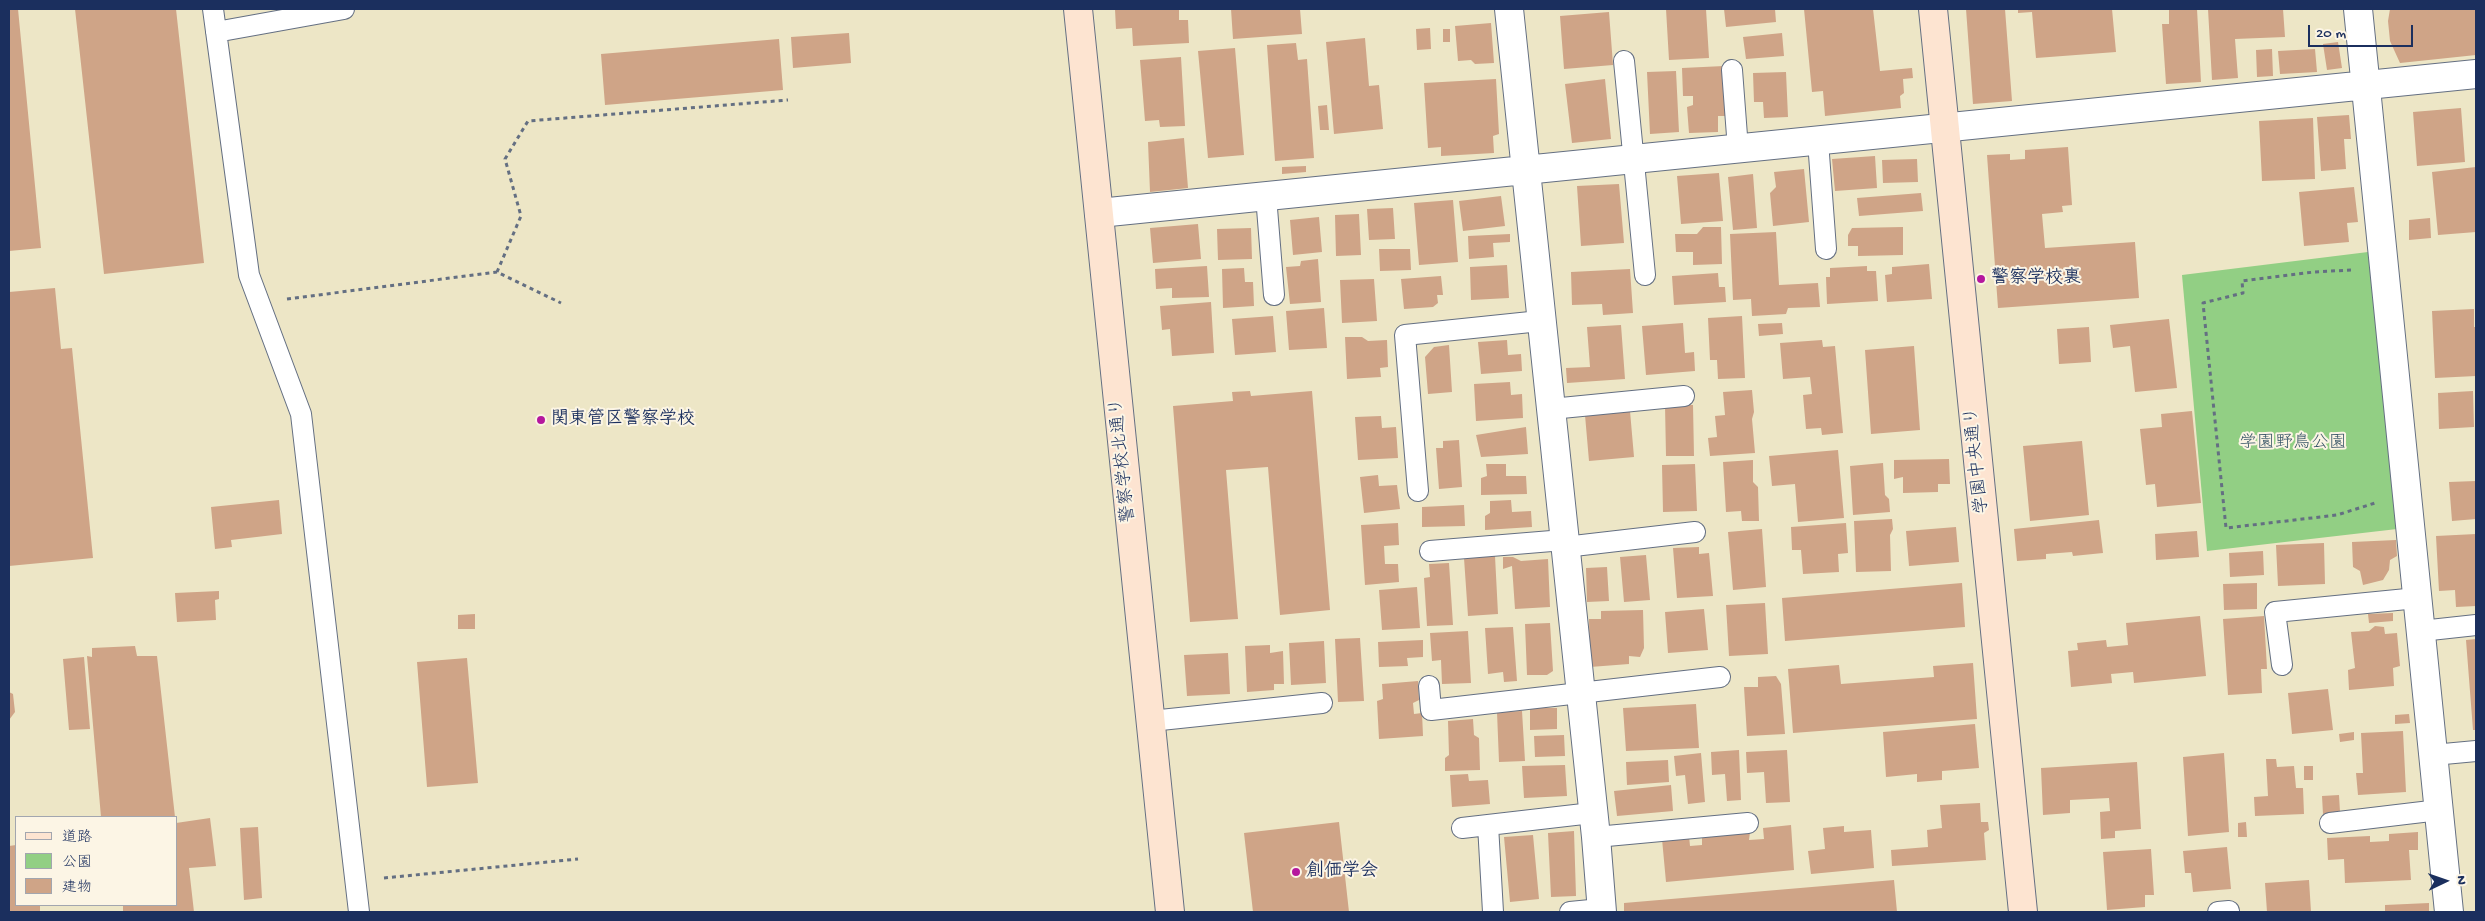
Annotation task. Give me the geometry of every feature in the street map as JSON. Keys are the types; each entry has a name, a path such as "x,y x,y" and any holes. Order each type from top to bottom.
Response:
{"street":[{"name":"警察学校北通り","path":"1078,9 1170,912"},
{"path":"1509,9 1540,322 1551,409 1594,825 1601,910"},
{"name":"学園中央通り","path":"1933,9 2023,912"},
{"path":"2358,9 2449,912"},
{"path":"1099,213 2476,74"}],"lane":[{"path":"213,9 249,275 301,414 359,912"},
{"path":"216,32 344,9"},
{"path":"1624,61 1645,275"},
{"path":"1732,70 1738,149"},
{"path":"1818,141 1826,249"},
{"path":"1266,196 1274,295"},
{"path":"1418,491 1405,335 1540,322"},
{"path":"1551,409 1684,396"},
{"path":"1430,551 1564,544 1695,532"},
{"path":"2282,666 2275,612 2417,598"},
{"path":"2421,630 2476,625"},
{"path":"1429,686 1431,710 1720,677"},
{"path":"1151,721 1322,703"},
{"path":"2433,755 2476,752"},
{"path":"2330,823 2439,810"},
{"path":"1462,828 1488,825 1748,823"},
{"path":"1488,825 1493,912"},
{"path":"1570,912 1601,910"}],"path":[{"path":"497,272 521,216 505,158 528,122 788,100"},
{"path":"2352,270 2314,272 2242,281 2243,293 2203,303 2226,528 2337,515 2376,503"},
{"path":"259,302 497,272 561,303"},
{"path":"355,880 578,859"}],"green space":[{"name":"学園野鳥公園","path":"2368,252 2397,529 2207,551 2182,275"}],"building":[{"path":"9,9 18,9 41,248 9,251"},
{"path":"75,9 176,9 204,263 104,274"},
{"path":"1115,9 1179,9 1179,20 1188,20 1189,43 1133,46 1132,28 1116,29"},
{"path":"1231,9 1300,9 1302,34 1233,39"},
{"path":"1666,9 1706,9 1709,58 1669,60"},
{"path":"1724,9 1775,9 1776,22 1726,27"},
{"path":"1804,9 1873,9 1880,71 1912,68 1913,78 1903,79 1904,93 1900,96 1901,108 1825,116 1823,91 1812,92"},
{"path":"1966,9 2005,9 2012,101 1973,104"},
{"path":"2018,9 2112,9 2116,52 2036,58 2032,12 2018,13"},
{"path":"2169,9 2197,9 2201,82 2166,84 2162,24 2169,24"},
{"path":"2208,9 2283,9 2285,37 2235,39 2238,78 2212,80"},
{"path":"2390,9 2476,9 2476,55 2400,63 2390,41 2388,21"},
{"path":"1609,12 1613,65 1564,69 1560,16"},
{"path":"1491,23 1494,63 1475,64 1471,60 1458,61 1455,26"},
{"path":"1430,28 1431,49 1417,50 1416,29"},
{"path":"1443,29 1450,29 1450,42 1443,42"},
{"path":"849,33 851,63 793,68 791,37"},
{"path":"1782,33 1784,56 1746,59 1743,37"},
{"path":"1365,38 1369,86 1379,85 1383,129 1334,134 1326,42"},
{"path":"779,39 783,90 605,105 601,54"},
{"path":"2338,42 2342,68 2327,70 2323,44"},
{"path":"1296,43 1298,60 1307,59 1314,158 1275,161 1267,45"},
{"path":"1235,48 1244,155 1208,158 1198,51"},
{"path":"2272,49 2273,76 2257,77 2256,50"},
{"path":"2315,49 2317,72 2280,74 2278,51"},
{"path":"1181,57 1185,126 1160,127 1159,120 1145,121 1140,60"},
{"path":"1724,66 1726,116 1718,116 1718,132 1689,133 1687,107 1693,105 1693,96 1683,96 1682,68"},
{"path":"1676,71 1679,132 1650,134 1647,72"},
{"path":"1786,72 1788,117 1764,118 1763,102 1754,102 1753,73"},
{"path":"1496,79 1499,134 1493,136 1494,153 1441,156 1441,147 1428,148 1424,83"},
{"path":"1605,79 1611,139 1572,143 1565,84"},
{"path":"1327,105 1329,130 1320,130 1318,106"},
{"path":"2461,108 2465,162 2417,166 2413,112"},
{"path":"2349,115 2351,139 2344,139 2346,169 2321,171 2317,117"},
{"path":"2313,118 2315,179 2262,181 2259,121"},
{"path":"1184,138 1188,188 1150,192 1148,142"},
{"path":"2068,147 2072,205 2062,206 2063,212 2042,214 2045,248 2135,242 2139,298 1998,308 1987,155 2010,154 2010,160 2025,159 2025,150"},
{"path":"1875,156 1877,188 1835,191 1832,159"},
{"path":"1917,159 1918,182 1883,183 1882,160"},
{"path":"1306,166 1306,172 1282,174 1282,167"},
{"path":"2476,167 2476,232 2438,235 2432,172"},
{"path":"1804,169 1809,222 1773,226 1770,193 1776,187 1774,172"},
{"path":"1719,173 1723,221 1681,224 1677,176"},
{"path":"1753,174 1757,228 1733,230 1728,177"},
{"path":"1619,184 1624,243 1581,246 1577,186"},
{"path":"2354,187 2358,222 2347,223 2349,242 2304,246 2299,192"},
{"path":"1921,193 1923,211 1859,216 1857,198"},
{"path":"1501,196 1505,226 1463,231 1459,201"},
{"path":"1453,200 1458,262 1419,265 1414,203"},
{"path":"1393,208 1395,239 1369,240 1367,209"},
{"path":"1359,214 1361,255 1336,256 1335,215"},
{"path":"1319,217 1322,252 1293,255 1290,220"},
{"path":"2430,218 2431,238 2409,240 2409,220"},
{"path":"1198,224 1201,259 1153,263 1150,228"},
{"path":"1703,227 1721,227 1722,264 1693,265 1693,252 1676,252 1675,234 1697,234"},
{"path":"1903,227 1903,255 1858,256 1858,246 1848,246 1848,235 1852,228"},
{"path":"1251,228 1252,259 1218,260 1217,229"},
{"path":"1776,232 1779,285 1818,283 1820,307 1788,308 1786,314 1752,316 1751,299 1733,300 1730,234"},
{"path":"1510,234 1510,242 1493,243 1494,257 1469,259 1468,236"},
{"path":"1379,249 1410,249 1411,270 1380,271"},
{"path":"1318,259 1321,302 1290,304 1286,267 1300,266 1301,261"},
{"path":"1929,264 1932,299 1887,302 1885,275 1892,274 1892,267"},
{"path":"1507,265 1509,298 1471,300 1470,267"},
{"path":"1207,266 1209,297 1172,298 1172,288 1156,289 1155,269"},
{"path":"1867,266 1867,271 1876,271 1878,301 1827,304 1826,277 1830,277 1830,268"},
{"path":"1244,268 1245,282 1253,282 1254,306 1223,308 1222,269"},
{"path":"1630,269 1633,313 1603,315 1602,304 1572,305 1571,272"},
{"path":"1718,273 1719,287 1725,287 1726,302 1674,305 1672,276"},
{"path":"1441,276 1443,295 1437,295 1438,303 1433,307 1404,309 1401,279"},
{"path":"1374,279 1377,321 1342,323 1340,280"},
{"path":"55,288 61,349 72,348 93,558 9,566 9,292"},
{"path":"1211,302 1214,353 1172,356 1170,329 1162,330 1160,306"},
{"path":"1324,308 1327,348 1289,350 1286,311"},
{"path":"2474,309 2476,376 2435,378 2432,311"},
{"path":"1273,316 1276,352 1235,355 1232,319"},
{"path":"1742,316 1745,378 1718,379 1717,360 1710,360 1708,318"},
{"path":"2169,319 2177,388 2135,392 2130,346 2113,348 2110,325"},
{"path":"1683,323 1685,353 1694,352 1695,371 1646,375 1642,326"},
{"path":"1782,323 1783,334 1759,336 1758,324"},
{"path":"1621,325 1625,379 1567,383 1566,368 1590,367 1587,327"},
{"path":"2089,327 2091,362 2059,364 2057,329"},
{"path":"1345,337 1362,337 1368,341 1387,340 1388,367 1380,368 1381,377 1347,379"},
{"path":"1507,340 1508,355 1521,354 1522,371 1481,374 1478,342"},
{"path":"1822,340 1823,347 1835,346 1843,433 1822,435 1821,428 1806,429 1803,395 1812,394 1810,377 1783,379 1780,343"},
{"path":"1449,345 1452,392 1428,394 1425,357 1434,347"},
{"path":"1914,346 1920,430 1871,434 1865,350"},
{"path":"1510,382 1511,395 1522,394 1523,418 1476,421 1474,384"},
{"path":"1752,390 1755,453 1710,456 1708,438 1717,437 1715,416 1725,415 1723,392"},
{"path":"1250,391 1251,396 1312,391 1330,610 1280,615 1268,467 1226,470 1238,619 1190,622 1173,406 1233,401 1232,392"},
{"path":"2473,391 2474,427 2439,429 2438,393"},
{"path":"1665,405 1693,405 1694,456 1666,456"},
{"path":"1630,411 1634,457 1589,461 1585,415"},
{"path":"2192,411 2201,503 2157,507 2155,484 2146,485 2140,429 2162,427 2161,414"},
{"path":"1381,416 1382,428 1396,427 1398,458 1358,460 1355,417"},
{"path":"1526,427 1528,454 1481,457 1476,435"},
{"path":"1459,440 1462,487 1439,489 1436,448 1443,448 1443,441"},
{"path":"2082,441 2089,515 2030,521 2023,446"},
{"path":"1838,450 1844,518 1798,522 1795,484 1772,486 1769,456"},
{"path":"1949,459 1950,484 1938,484 1938,492 1903,493 1903,477 1894,479 1894,460"},
{"path":"1753,460 1753,482 1758,487 1759,521 1742,521 1741,511 1726,512 1723,462"},
{"path":"1883,463 1885,495 1889,499 1890,512 1853,515 1850,466"},
{"path":"1486,464 1506,464 1506,476 1526,476 1527,494 1481,495 1481,478 1487,476"},
{"path":"1695,464 1697,511 1663,512 1662,465"},
{"path":"1378,475 1379,486 1397,485 1400,509 1364,513 1360,477"},
{"path":"2476,481 2476,519 2452,521 2449,482"},
{"path":"279,500 282,534 231,540 232,547 215,549 211,507"},
{"path":"1511,500 1512,512 1531,511 1532,527 1485,530 1485,516 1490,513 1490,501"},
{"path":"1464,505 1465,526 1422,527 1422,507"},
{"path":"1892,519 1893,529 1890,535 1891,571 1856,572 1854,521"},
{"path":"2099,520 2103,553 2073,556 2072,552 2046,554 2046,559 2017,561 2014,529"},
{"path":"1398,523 1399,545 1384,546 1385,564 1398,564 1399,582 1365,585 1361,525"},
{"path":"1846,523 1848,553 1838,554 1839,572 1803,574 1801,550 1792,550 1791,527"},
{"path":"1956,527 1959,562 1909,566 1906,531"},
{"path":"1762,529 1766,587 1733,590 1728,532"},
{"path":"2197,531 2199,557 2156,560 2155,534"},
{"path":"2476,534 2476,606 2456,607 2455,590 2439,591 2436,536"},
{"path":"2396,540 2397,556 2390,560 2389,570 2383,580 2363,585 2360,571 2353,567 2352,542"},
{"path":"2324,543 2325,584 2278,586 2276,545"},
{"path":"1699,547 1699,554 1709,553 1713,596 1677,598 1673,548"},
{"path":"2263,551 2264,575 2230,577 2229,553"},
{"path":"1646,555 1650,600 1624,602 1620,557"},
{"path":"1495,556 1498,614 1468,616 1464,558"},
{"path":"1503,557 1513,557 1521,561 1548,559 1550,607 1515,609 1512,566 1503,569"},
{"path":"1449,563 1453,625 1427,626 1424,578 1430,577 1429,564"},
{"path":"1607,567 1609,601 1587,602 1586,568"},
{"path":"1962,583 1965,627 1785,641 1782,598"},
{"path":"2257,583 2257,609 2224,610 2223,584"},
{"path":"1417,587 1420,628 1382,630 1379,590"},
{"path":"219,591 219,599 215,600 216,620 177,622 175,593"},
{"path":"1765,603 1768,654 1729,656 1726,605"},
{"path":"1704,609 1708,650 1668,653 1665,612"},
{"path":"1643,610 1644,648 1640,657 1629,656 1629,664 1590,667 1589,619 1601,619 1601,611"},
{"path":"2393,613 2393,621 2369,623 2368,614"},
{"path":"475,614 475,629 458,629 458,615"},
{"path":"2200,616 2206,676 2134,683 2133,672 2111,674 2112,683 2071,687 2068,651 2078,650 2077,643 2106,640 2107,647 2128,645 2126,623"},
{"path":"2264,616 2267,669 2261,669 2262,693 2228,695 2223,619"},
{"path":"1550,623 1553,671 1547,675 1527,675 1525,624"},
{"path":"2375,626 2384,627 2385,634 2397,633 2400,666 2393,668 2394,686 2349,690 2348,670 2355,668 2351,632 2369,631"},
{"path":"1513,627 1517,681 1504,682 1503,672 1488,674 1485,628"},
{"path":"1468,631 1471,683 1442,684 1441,660 1432,661 1430,633"},
{"path":"1360,638 1364,701 1338,702 1335,639"},
{"path":"2476,639 2476,730 2473,730 2466,640"},
{"path":"1423,640 1423,657 1407,658 1408,666 1379,667 1378,642"},
{"path":"1324,641 1326,683 1291,685 1289,643"},
{"path":"1270,645 1270,653 1283,651 1284,684 1274,684 1274,690 1247,692 1245,646"},
{"path":"135,646 137,656 157,656 175,816 101,816 87,656 92,657 92,648"},
{"path":"1228,653 1230,694 1187,696 1184,655"},
{"path":"84,657 90,729 69,730 63,659"},
{"path":"467,658 478,783 427,787 417,662"},
{"path":"1973,663 1977,719 1793,733 1788,669 1839,665 1841,684 1934,677 1933,666"},
{"path":"1776,676 1781,684 1785,734 1747,736 1744,687 1758,687 1758,677"},
{"path":"1418,681 1419,700 1413,703 1414,714 1422,713 1423,736 1379,739 1377,701 1383,699 1382,684"},
{"path":"2328,689 2333,730 2292,734 2288,693"},
{"path":"9,692 13,694 15,712 9,720"},
{"path":"1696,704 1699,748 1626,751 1623,708"},
{"path":"1530,708 1557,708 1557,729 1530,730"},
{"path":"1522,711 1525,761 1499,762 1497,712"},
{"path":"2409,714 2410,723 2395,724 2395,715"},
{"path":"1473,719 1474,735 1479,738 1480,770 1445,771 1445,758 1449,755 1448,721"},
{"path":"1975,724 1979,768 1942,771 1942,780 1917,782 1917,774 1886,777 1883,732"},
{"path":"2403,731 2406,792 2358,795 2356,773 2363,773 2361,733"},
{"path":"2354,732 2354,740 2340,742 2339,734"},
{"path":"1564,735 1565,756 1535,757 1534,736"},
{"path":"1739,750 1741,800 1727,801 1725,774 1712,775 1711,752"},
{"path":"1787,750 1790,802 1766,803 1764,772 1747,773 1746,752"},
{"path":"1701,753 1705,802 1688,804 1685,775 1676,776 1674,756"},
{"path":"2224,753 2229,832 2188,836 2183,757"},
{"path":"2266,759 2276,759 2277,767 2294,766 2296,788 2303,788 2304,814 2255,816 2254,797 2268,796"},
{"path":"1668,760 1669,782 1627,785 1626,762"},
{"path":"2137,762 2141,829 2115,831 2115,838 2101,839 2100,812 2110,811 2109,798 2070,800 2070,813 2043,815 2041,768"},
{"path":"1565,765 1567,796 1524,798 1522,766"},
{"path":"2304,766 2313,766 2313,780 2304,780"},
{"path":"1468,774 1469,781 1488,780 1490,804 1452,807 1450,775"},
{"path":"1671,785 1673,811 1617,816 1614,791"},
{"path":"2339,795 2340,812 2323,814 2322,796"},
{"path":"1980,803 1981,822 1988,822 1989,830 1984,833 1986,860 1892,866 1891,850 1928,847 1927,830 1942,828 1940,805"},
{"path":"210,818 216,866 189,868 194,912 123,912 123,906 178,906 178,823"},
{"name":"創価学会","path":"1339,822 1349,912 1253,912 1244,833"},
{"path":"2246,822 2247,837 2238,837 2238,823"},
{"path":"1791,825 1794,870 1666,882 1662,839 1689,836 1690,846 1702,845 1702,836 1750,832 1749,840 1764,839 1763,828"},
{"path":"1844,826 1844,832 1871,830 1874,868 1811,874 1808,851 1825,849 1823,828"},
{"path":"258,827 262,898 244,900 240,828"},
{"path":"1574,831 1576,896 1551,897 1548,833"},
{"path":"2418,832 2418,850 2409,850 2411,880 2345,883 2344,859 2328,860 2327,838 2370,836 2370,842 2389,841 2389,834"},
{"path":"1533,835 1539,899 1510,902 1504,837"},
{"path":"15,845 15,906 40,906 40,912 9,912 9,846"},
{"path":"2227,847 2231,889 2193,892 2191,873 2185,873 2183,851"},
{"path":"2151,849 2154,895 2145,895 2145,907 2107,910 2103,852"},
{"path":"1894,880 1897,912 1624,912 1624,903"},
{"path":"2309,880 2311,912 2267,912 2265,883"},
{"path":"2429,903 2429,912 2385,912 2385,905"}],"place":[{"name":"警察学校裏","path":"1981,279"},
{"name":"関東管区警察学校","path":"541,420"},
{"name":"創価学会","path":"1296,872"}]}
